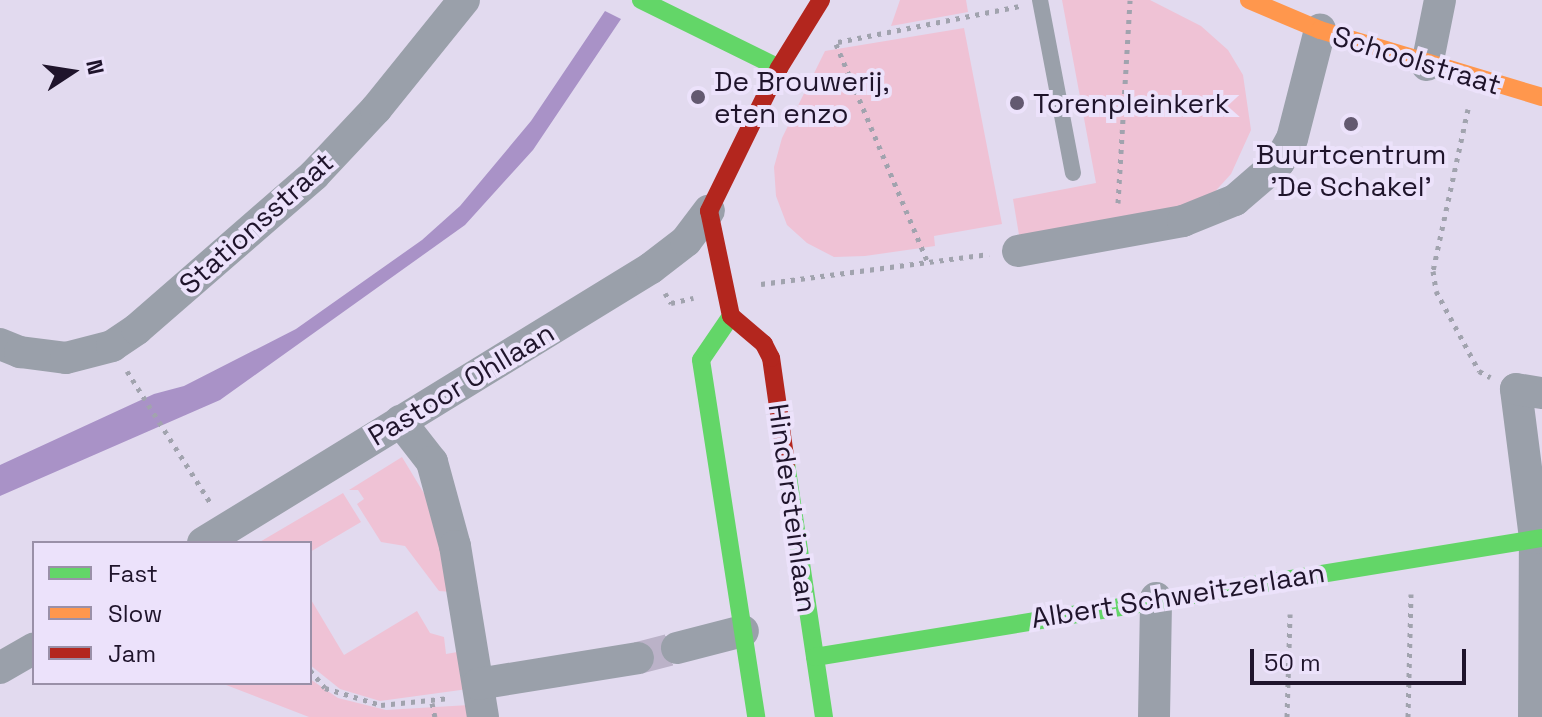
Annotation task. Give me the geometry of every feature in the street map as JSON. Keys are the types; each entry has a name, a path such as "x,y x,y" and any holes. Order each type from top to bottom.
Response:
{"street":[{"name":"Stationsstraat","path":"0,344 66,358 112,346 137,329 314,175 386,97 464,0"},
{"path":"641,0 779,68"},
{"path":"756,717 701,360 731,316 709,211 779,68 821,0"},
{"name":"Schoolstraat","path":"1249,0 1320,30 1475,80 1542,97"},
{"path":"1427,65 1440,0"},
{"path":"1018,251 1183,221 1235,200 1258,183 1292,139 1320,30"},
{"name":"Pastoor Ohllaan","path":"216,535 651,268 686,241 709,211"},
{"name":"Hindersteinlaan","path":"731,316 764,344 771,358 824,717"},
{"path":"1529,391 1538,538 1534,717"},
{"path":"400,421 432,462 455,546 483,717"},
{"name":"Albert Schweitzerlaan","path":"815,657 1156,598 1538,538"},
{"path":"1154,717 1156,598"},
{"path":"677,648 743,631"},
{"path":"0,668 32,649"},
{"path":"478,684 638,658"}],"lane":[{"path":"1040,1 1073,173"}],"path":[{"path":"1116,233 1130,0"},
{"path":"836,43 1040,1"},
{"path":"807,22 836,43 927,261"},
{"path":"1475,80 1433,271 1436,291 1479,371 1529,391"},
{"path":"651,268 671,303 725,290 1018,251"},
{"path":"143,396 165,431 216,535"},
{"path":"1408,717 1412,557"},
{"path":"1287,717 1291,577"},
{"path":"312,672 325,688 381,705 432,703 478,684"},
{"path":"432,703 435,717"}],"shaded area":[{"path":"900,0 966,0 968,12 891,26"},
{"path":"1062,0 1150,0 1201,26 1228,50 1243,75 1251,130 1231,174 1210,197 1188,209 1019,235 1013,199 1096,183"},
{"path":"605,11 621,19 533,150 465,225 220,400 0,496 0,465 154,394 184,386 296,329 422,240 460,206 531,121"},
{"path":"964,28 1002,224 934,236 935,246 865,256 834,257 807,243 787,225 776,196 774,167 782,138 825,51"},
{"path":"402,457 425,495 452,592 439,591 405,546 381,542 357,504 364,499 358,490 349,490"},
{"path":"343,493 361,522 312,551 312,541 261,541"},
{"path":"312,601 344,655 417,611 430,633 444,637 446,654 463,651 468,689 380,701 340,689 312,667"},
{"path":"312,680 338,698 386,710 469,705 471,717 309,717 226,685 312,685"}],"tunnel":[{"path":"638,658 677,648"}],"traffic: fast":[{"path":"641,0 779,68"},
{"path":"731,316 701,360 756,717"},
{"path":"786,463 824,717"},
{"path":"815,657 1542,538"}],"traffic: slow":[{"path":"1249,0 1320,30 1542,97"}],"traffic: jam":[{"path":"786,463 771,358 764,344 731,316 709,211 779,68 821,0"}],"place":[{"name":"De Brouwerij, eten enzo","path":"698,97"},
{"name":"Torenpleinkerk","path":"1017,103"},
{"name":"Buurtcentrum 'De Schakel'","path":"1351,124"}]}
